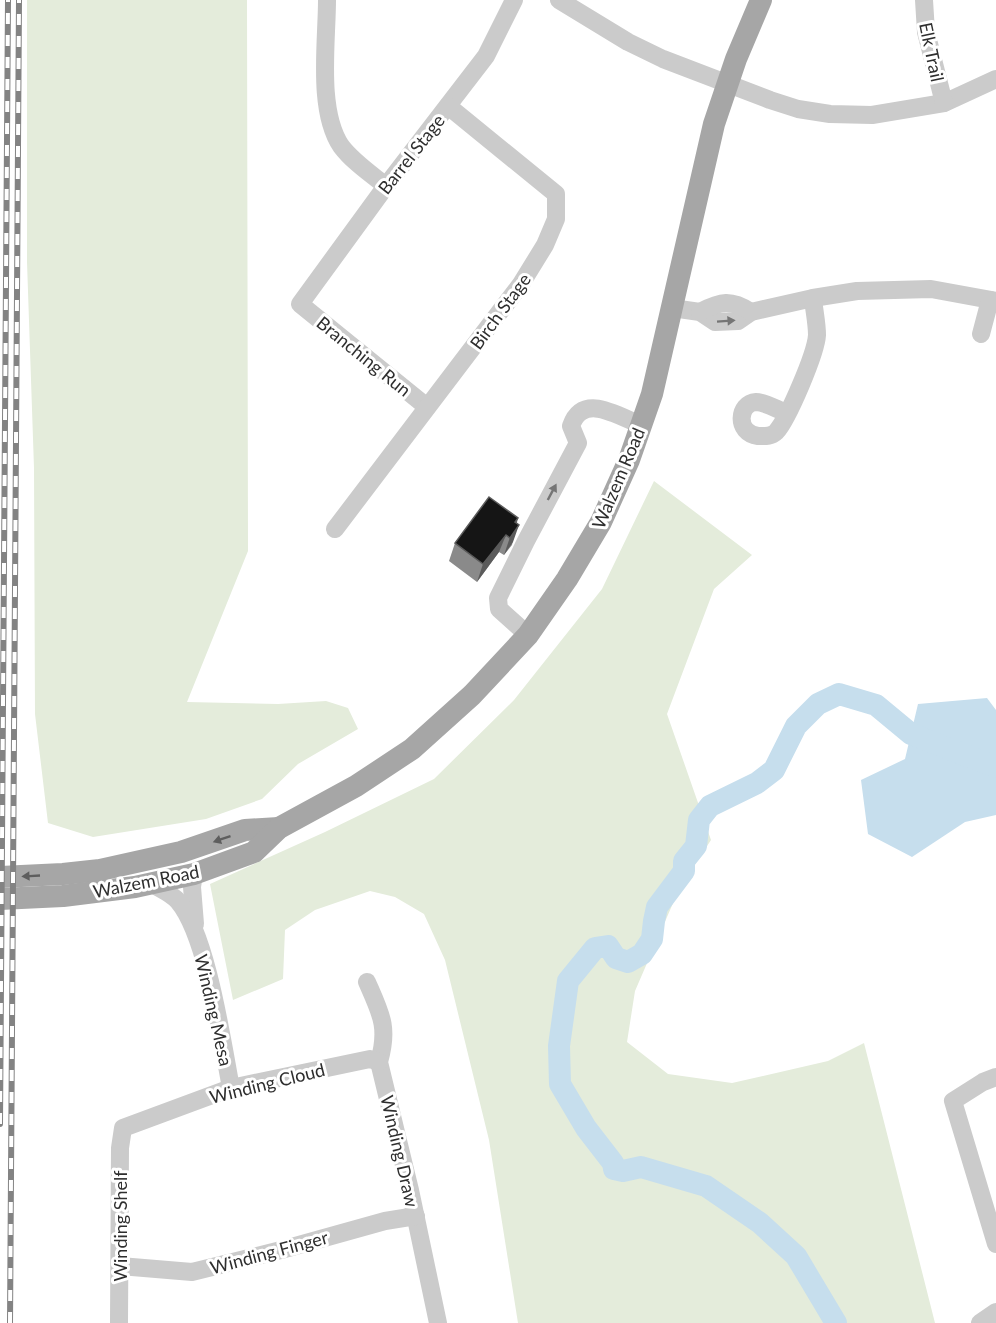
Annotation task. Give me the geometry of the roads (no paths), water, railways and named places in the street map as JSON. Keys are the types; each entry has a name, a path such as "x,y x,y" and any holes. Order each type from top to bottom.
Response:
{"main road":[{"name":"Walzem Road","path":"0,899 63,896 151,883 194,874 254,852 279,828 356,786 412,748 472,695 528,635 567,579 601,522 629,460 652,394 714,124 760,0"},
{"name":"Walzem Road","path":"0,877 100,870 182,852 245,830 279,828"}],"street":[{"path":"327,0 326,96 331,127 348,155 386,186"},
{"name":"Barrel Stage","path":"300,304 386,186 493,46 514,0"},
{"path":"559,0 606,30 645,51 680,66 789,106 830,114 872,115 944,103 996,79"},
{"name":"Elk Trail","path":"924,0 926,32 944,103"},
{"name":"Birch Stage","path":"335,529 521,284 545,245 556,219 556,194 448,106"},
{"path":"672,308 700,312 716,304 738,303 751,312 857,291 931,289 993,301 981,334"},
{"path":"787,413 812,358 817,335 813,298"},
{"name":"Branching Run","path":"300,304 427,407"},
{"path":"528,635 499,609 498,598 525,541 578,443 571,426 575,415 584,409 596,407 641,424"},
{"name":"Winding Mesa","path":"194,874 192,887 195,932 209,980 231,1088"},
{"name":"Winding Mesa","path":"151,883 176,899 195,932"},
{"name":"Winding Draw","path":"367,982 380,1013 384,1042 379,1062 416,1216 438,1323"},
{"name":"Winding Cloud","path":"123,1128 231,1088 370,1059 379,1062"},
{"path":"996,1077 983,1082 953,1101 996,1244"},
{"name":"Winding Shelf","path":"119,1323 120,1148 123,1128"},
{"name":"Winding Finger","path":"120,1266 192,1272 385,1221 416,1216"},
{"path":"980,1323 996,1312"}],"water":[{"path":"987,698 996,710 996,815 965,822 912,857 868,834 861,780 905,759 918,704"}],"waterway":[{"path":"836,1323 796,1256 760,1223 706,1186 641,1167 623,1171 614,1169 613,1163 586,1128 560,1084 559,1046 568,981 595,948 608,946 616,958 628,962 642,954 652,939 657,907 684,871 684,861 696,846 699,820 710,806 757,783 774,770 796,726 818,704 839,694 876,705 911,734 996,767"}],"railway":[{"path":"0,1124 8,0"},
{"path":"10,1323 19,0"}]}
